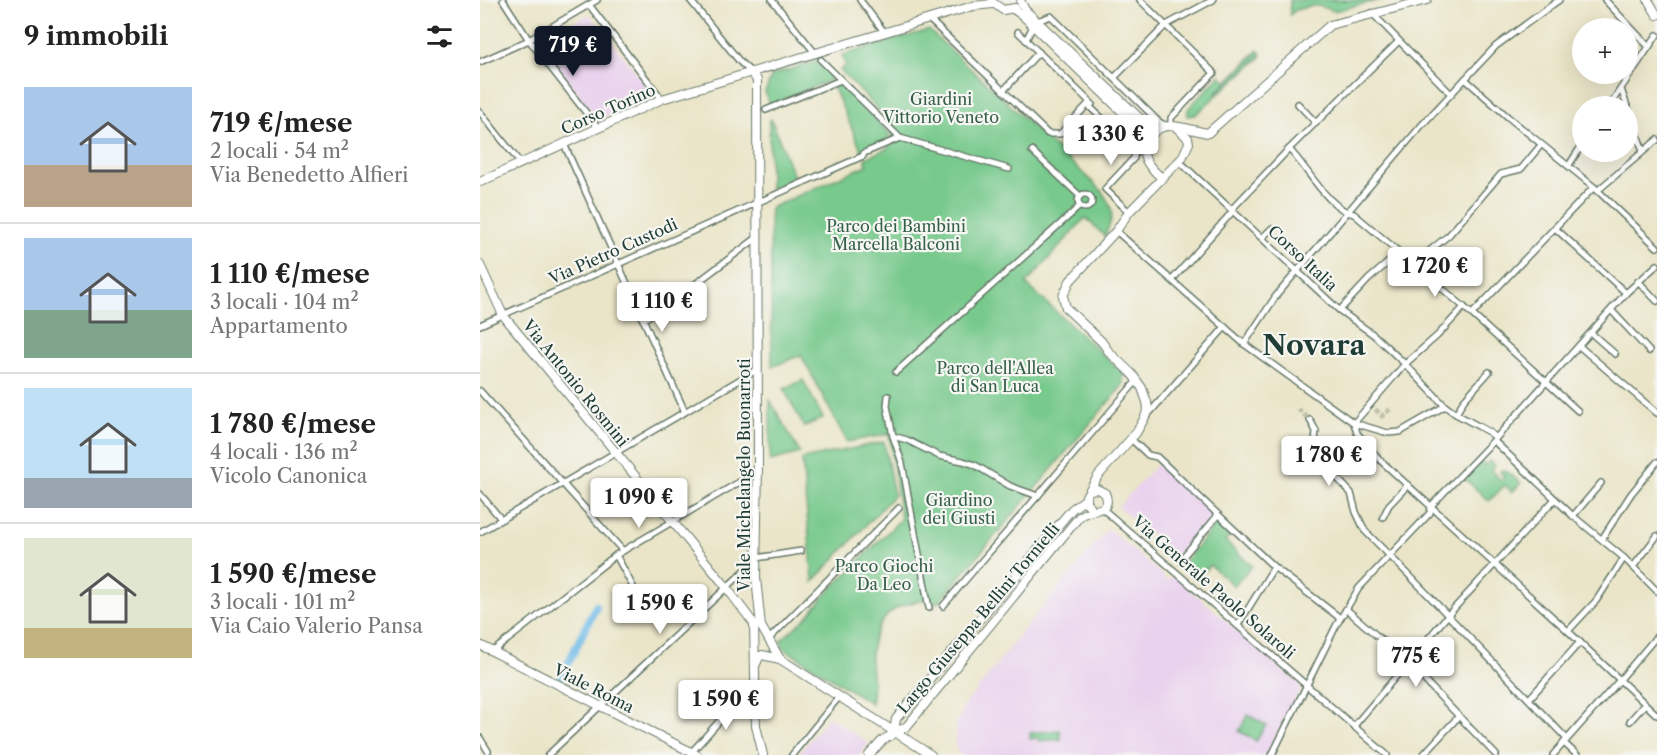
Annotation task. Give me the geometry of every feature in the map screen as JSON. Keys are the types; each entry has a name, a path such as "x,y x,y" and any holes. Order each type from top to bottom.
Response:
{"street":[{"path":"503,0 529,40 598,128"},
{"path":"480,62 529,40 597,0"},
{"path":"690,0 740,62 751,72"},
{"path":"772,0 818,57 900,138 1009,169"},
{"path":"860,0 885,33"},
{"path":"973,6 981,0"},
{"path":"1140,0 1214,73 1171,118 1173,126 1188,138 1189,143 1179,160 1129,212 1116,231 1070,281 1063,296 1066,308 1102,342 1142,388 1148,409 1144,419"},
{"path":"1114,78 1166,25 1213,0"},
{"path":"1026,40 1035,23 1051,16 1159,122 1208,133 1322,30 1338,22 1427,0"},
{"path":"1244,344 1276,296 1421,126 1496,46 1558,0"},
{"path":"1605,0 1649,47"},
{"path":"1648,0 1657,15"},
{"path":"973,6 992,2 1003,10 1013,9 1022,1 1025,10 1035,23 1145,134 1148,140"},
{"path":"590,6 663,99"},
{"name":"Corso Torino","path":"480,182 663,99 751,72 818,57 885,33 973,6"},
{"path":"1013,9 1035,23 1149,127 1157,129 1173,126"},
{"path":"1372,13 1451,94"},
{"path":"930,20 1048,134 1060,134 1090,102"},
{"path":"1018,32 1135,148 1134,158 1105,189 1129,212"},
{"path":"1616,96 1657,35"},
{"path":"1172,280 1232,210 1289,149 1399,41"},
{"path":"1003,91 1039,52"},
{"name":"Viale Michelangelo Buonarroti","path":"751,72 757,80 758,471 756,559 758,612 761,626 780,659"},
{"path":"1465,79 1541,145 1569,165 1657,247"},
{"path":"766,110 841,80"},
{"path":"1621,89 1623,96"},
{"path":"1298,104 1316,123"},
{"path":"480,112 521,164"},
{"path":"1157,129 1145,145 1145,159 1147,164 1162,178"},
{"path":"1638,137 1643,151"},
{"name":"Via Pietro Custodi","path":"480,325 900,138"},
{"path":"1472,314 1595,189 1657,140"},
{"path":"564,144 685,412"},
{"path":"1413,264 1449,235 1501,174 1521,169 1541,145"},
{"path":"1289,149 1298,158 1312,180 1344,212 1354,214 1464,307 1578,411"},
{"path":"1032,151 1080,196"},
{"name":"Corso Italia","path":"1179,160 1340,310 1374,335 1445,406 1489,432 1555,499 1624,558 1657,591"},
{"path":"1569,165 1572,160"},
{"path":"1080,196 1087,194 1092,201 1089,207 1080,206"},
{"path":"1080,196 1078,199 1080,206"},
{"path":"896,372 1080,206"},
{"path":"1262,238 1271,228"},
{"path":"1555,228 1625,292"},
{"path":"1116,231 1244,344 1354,423 1388,433 1400,432 1445,406"},
{"path":"643,320 758,237"},
{"path":"1340,310 1399,253"},
{"name":"Via Antonio Rosmini","path":"480,265 503,315 727,588 753,624 754,668"},
{"path":"1272,755 1340,618 1359,588 1430,513 1431,507 1591,333 1625,292 1657,265"},
{"path":"1638,282 1657,301"},
{"path":"1354,423 1405,364 1437,336 1464,307"},
{"path":"1611,310 1649,351"},
{"path":"1090,490 1101,489 1106,493 1107,504 1103,509 1092,509 1087,505 1086,499 1090,490 1101,472 1225,327"},
{"path":"1591,333 1615,354"},
{"path":"1579,346 1657,413"},
{"path":"480,532 758,369"},
{"path":"1456,414 1464,400 1489,372"},
{"path":"943,606 1134,384"},
{"path":"480,391 623,551"},
{"path":"888,396 890,423 902,463 929,608"},
{"path":"1310,420 1316,431 1314,453 1317,459 1351,493 1356,512 1365,531 1529,699 1576,755"},
{"path":"1354,423 1357,433 1380,460 1657,715"},
{"path":"893,436 907,440 939,456 975,465 1010,486 1040,494"},
{"path":"1131,439 1148,455 1157,457 1274,567 1340,618"},
{"path":"1602,539 1631,494 1657,462"},
{"path":"484,649 616,555 758,471"},
{"path":"1101,472 1103,479 1101,489"},
{"path":"1573,516 1601,483"},
{"path":"1383,517 1389,506 1408,485"},
{"path":"480,494 501,519"},
{"name":"Largo Giuseppa Bellini Tornielli","path":"894,732 896,719 1072,509 1086,499"},
{"path":"1354,726 1447,614 1555,499"},
{"path":"768,640 899,508"},
{"name":"Largo Giuseppa Bellini Tornielli","path":"894,732 906,727 1079,517 1092,509"},
{"name":"Via Generale Paolo Solaroli","path":"1103,509 1387,755"},
{"path":"1180,559 1218,515"},
{"path":"1633,567 1657,536"},
{"path":"548,755 756,559 801,551"},
{"path":"616,555 640,600"},
{"path":"1568,631 1596,601 1624,558"},
{"path":"1238,625 1274,567"},
{"path":"1346,608 1407,662 1496,755"},
{"path":"1552,755 1657,636"},
{"path":"1529,699 1580,642"},
{"name":"Viale Roma","path":"484,649 601,706 692,754"},
{"path":"764,755 756,726 754,668 762,655 780,659 931,755"},
{"path":"692,754 746,691 755,691"},
{"path":"792,755 839,697"},
{"path":"1630,722 1645,704"},
{"path":"908,705 909,709 918,713"},
{"path":"1423,755 1459,716"},
{"path":"870,755 883,740 894,732"},
{"path":"480,738 488,751"}],"shaded area":[{"path":"589,14 654,95 598,120 539,43"},
{"path":"1157,464 1160,464 1215,515 1178,557 1118,507"},
{"path":"1108,529 1167,581 1173,575 1302,686 1266,755 960,755 955,745 956,723 965,705 1029,623"},
{"path":"829,716 869,744 859,755 798,755"}],"green space":[{"path":"1290,0 1380,0 1334,11 1319,6 1310,6 1296,10 1290,15"},
{"path":"929,30 1100,189 1108,201 1112,217 1105,236 1085,218 1026,284 1123,373 1123,385 938,603 923,600 902,606 881,622 872,647 871,703 783,648 781,640 806,618 829,591 901,519 889,434 847,442 801,355 772,367 770,208 867,165 865,158 888,148 894,126 840,70 846,66 842,55"},
{"path":"1258,50 1261,57 1217,95 1216,93"},
{"path":"817,61 833,79 773,104 769,103 765,92 772,75"},
{"path":"1220,75 1227,82 1216,93 1217,95 1195,115 1187,116 1188,109"},
{"path":"839,83 889,133 887,141 862,152 833,86"},
{"path":"771,119 795,179 770,190 769,121"},
{"path":"803,380 823,418 804,427 784,389"},
{"path":"770,400 800,453 770,461"},
{"path":"884,442 894,495 813,582 802,459"},
{"path":"1490,461 1495,466 1491,470 1501,480 1504,477 1500,471 1505,470 1521,483 1512,492 1505,485 1489,501 1464,478 1480,462 1485,465"},
{"path":"1218,521 1232,534 1225,541 1252,566 1234,586 1210,565 1197,580 1182,566"},
{"path":"1248,715 1266,725 1256,741 1239,731"},
{"path":"1060,730 1061,739 1039,741 1038,738 1030,739 1030,733"}],"waterway":[{"path":"561,678 596,606"}],"tunnel":[{"path":"1370,404 1382,416 1390,409"},
{"path":"1298,409 1310,420"}],"district":[{"name":"Novara","path":"1314,345"}],"park label":[{"name":"Giardini Vittorio Veneto","path":"941,108"},
{"name":"Parco dei Bambini Marcella Balconi","path":"896,235"},
{"name":"Parco dell'Allea di San Luca","path":"995,377"},
{"name":"Giardino dei Giusti","path":"959,509"},
{"name":"Parco Giochi Da Leo","path":"884,575"}]}
